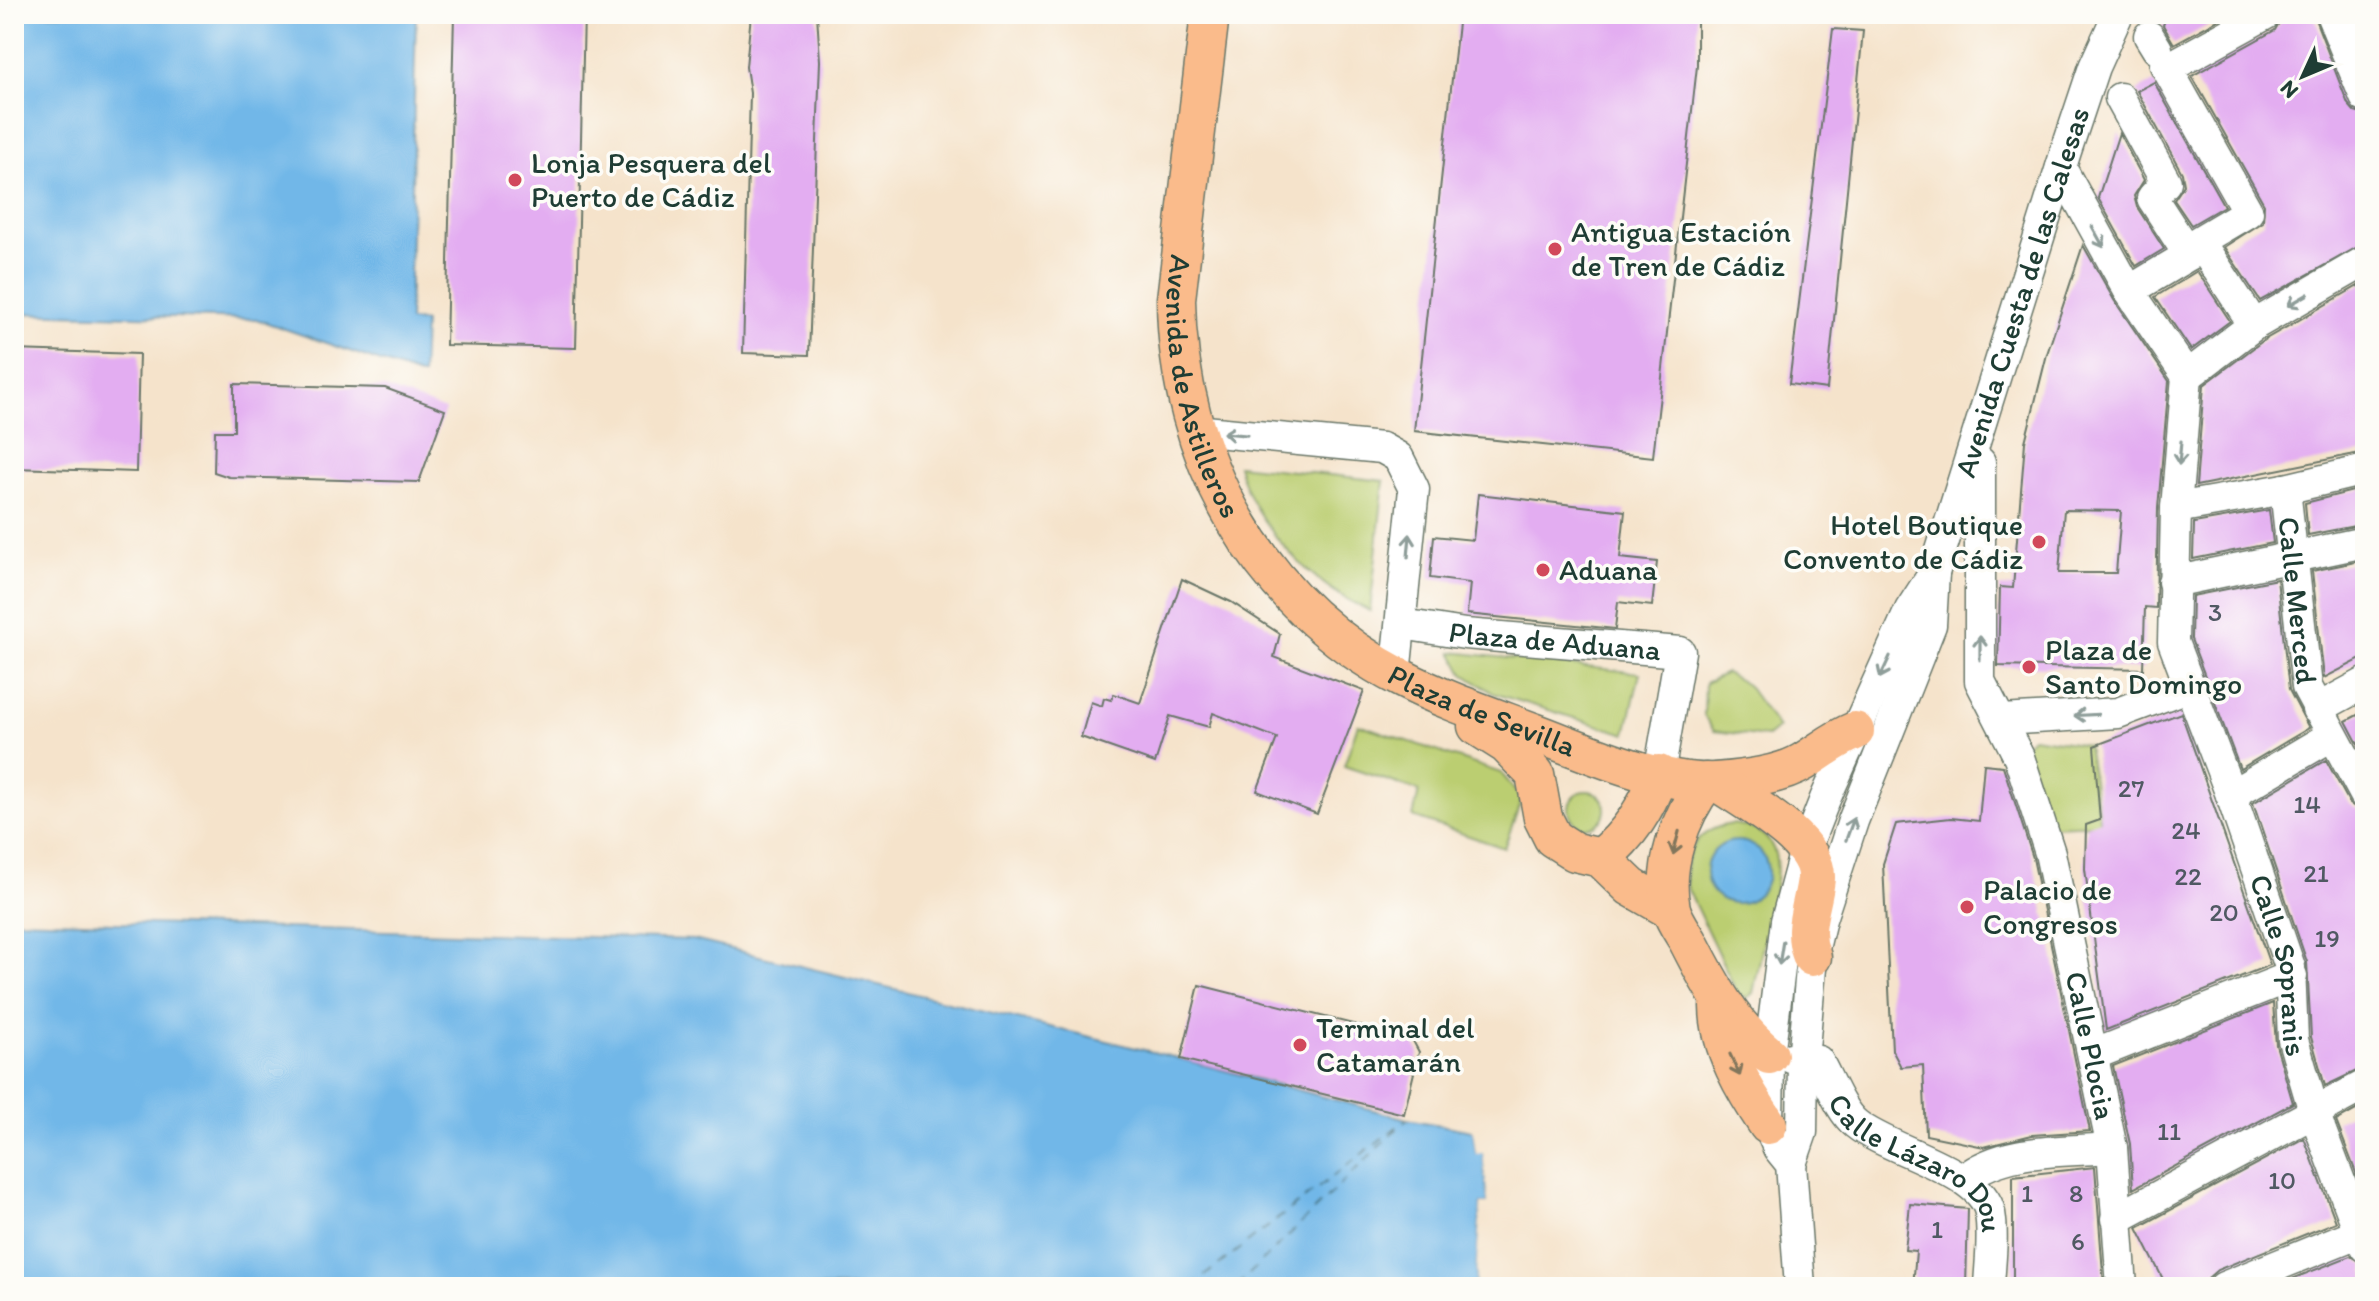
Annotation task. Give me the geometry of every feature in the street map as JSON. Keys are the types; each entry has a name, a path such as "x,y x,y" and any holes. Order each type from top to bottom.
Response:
{"main road":[{"name":"Avenida de Astilleros","path":"1210,14 1176,299 1183,385 1195,430 1224,504 1278,582 1337,638 1400,678"},
{"name":"Plaza de Sevilla","path":"1400,678 1600,757 1659,774 1712,782 1786,769 1801,763 1828,742 1855,731"},
{"name":"Plaza de Sevilla","path":"1400,678 1427,701 1507,745 1535,774 1543,818 1553,838 1575,852 1601,858 1631,887 1671,910"},
{"name":"Plaza de Sevilla","path":"1540,797 1548,779 1562,766 1600,757"},
{"path":"1601,858 1636,823 1649,802 1659,774"},
{"name":"Plaza de Sevilla","path":"1712,782 1777,822 1805,850"},
{"path":"1712,782 1686,813 1676,840 1669,874 1671,910 1718,1000 1736,1023 1786,1057"},
{"name":"Avenida Cuesta de las Calesas","path":"1805,850 1814,864 1816,878 1805,934 1812,957"},
{"path":"1718,1000 1724,1042 1752,1102 1768,1125"}],"street":[{"name":"Avenida Cuesta de las Calesas","path":"1805,850 1910,610 1934,573 2094,67 2118,14"},
{"path":"2129,291 2248,212 2160,54 2230,23 2266,14"},
{"path":"2345,22 2365,97"},
{"path":"2120,98 2166,182 2152,198 2197,247 2254,325"},
{"path":"2061,168 2129,291 2187,376 2254,325 2365,261"},
{"name":"Calle Sopranis","path":"2187,376 2176,508 2173,642 2187,687 2231,795 2292,976 2293,1040 2315,1115 2363,1236"},
{"path":"1195,430 1382,448 1398,457 1414,489 1400,678"},
{"name":"Calle Plocia","path":"1979,436 1980,681 2019,757 2050,853 2112,1148 2122,1287"},
{"path":"2176,508 2285,489 2365,470"},
{"name":"Calle Merced","path":"2285,489 2307,687 2331,736"},
{"path":"2173,582 2365,542"},
{"name":"Avenida Cuesta de las Calesas","path":"1791,1164 1802,1132 1786,1057 1831,882 1931,625 1934,573"},
{"name":"Plaza de Aduana","path":"1402,624 1465,634 1680,652 1659,774"},
{"path":"2317,709 2365,683"},
{"path":"2002,720 2118,713 2187,687"},
{"path":"2231,795 2331,736 2365,795"},
{"path":"1800,1287 1791,1164 1778,1148 1768,1125 1786,1057 1779,959 1805,850"},
{"path":"2093,1055 2292,976"},
{"name":"Calle Lázaro Dou","path":"1786,1057 1818,1061 1853,1122 1888,1146 1964,1179 1986,1199 1990,1211 1989,1287"},
{"path":"2116,1219 2315,1115 2365,1085"},
{"path":"1964,1179 1977,1168 2003,1157 2112,1148"},
{"path":"2224,1287 2363,1236"}],"green space":[{"path":"1238,465 1384,481 1370,611 1328,586 1289,552 1257,510"},
{"path":"1452,652 1640,673 1626,734 1493,693 1464,674"},
{"path":"1726,673 1747,685 1778,728 1767,737 1714,731 1704,716 1705,683"},
{"path":"1358,724 1501,773 1522,798 1504,848 1413,817 1419,791 1344,766"},
{"path":"2032,737 2087,745 2100,824 2050,826 2024,745"},
{"path":"1587,791 1600,796 1605,809 1600,822 1587,827 1574,822 1569,809 1574,796"},
{"path":"1732,824 1751,828 1764,836 1772,846 1776,859 1777,873 1769,920 1753,993 1747,998 1738,995 1688,890 1686,877 1689,855 1700,838 1719,827"}],"water":[{"path":"14,14 416,14 409,321 424,322 422,376 256,319 14,313"},
{"path":"1737,841 1749,843 1759,850 1766,860 1766,884 1759,894 1749,901 1737,903 1725,901 1715,894 1708,884 1706,872 1708,860 1715,850 1725,843"},
{"path":"14,920 694,940 1181,1059 1407,1119 1473,1131 1476,1153 1483,1152 1488,1204 1481,1204 1475,1287 14,1287"}],"pier":[{"path":"1473,1131 1477,1132 1479,1149 1487,1151 1492,1204 1485,1208 1479,1287 1475,1287 1481,1204 1488,1204 1483,1153 1476,1154"}],"building":[{"name":"Lonja Pesquera del Puerto de Cádiz","path":"454,14 584,14 576,348 446,345"},
{"name":"Lonja Pesquera del Puerto de Cádiz","path":"751,14 817,14 820,61 809,355 743,353 750,93 746,67"},
{"name":"Antigua Estación de Tren de Cádiz","path":"1459,14 1697,14 1697,66 1653,457 1414,431"},
{"path":"2168,14 2229,14 2174,44 2163,25"},
{"path":"2284,14 2313,14 2348,104 2355,112 2365,115 2365,243 2260,301 2224,247 2263,222 2264,204 2192,76 2275,30"},
{"path":"1833,29 1863,31 1827,389 1789,384"},
{"path":"2154,82 2224,206 2191,225 2174,200 2184,185 2182,173 2137,91"},
{"path":"2119,133 2144,180 2134,196 2137,207 2164,249 2136,266 2098,198"},
{"path":"2083,245 2114,300 2169,381 2158,508 2156,608 2145,607 2143,669 1998,666 2000,587 2013,588 2025,442 2047,354","holes":["2064,510 2121,511 2116,573 2059,573"]},
{"path":"2197,271 2230,321 2191,350 2155,297"},
{"path":"2365,282 2365,452 2196,486 2204,385 2264,340"},
{"path":"14,350 139,354 136,472 14,468"},
{"path":"234,384 385,388 445,410 419,482 229,477 214,472 215,431 234,431"},
{"path":"2365,488 2365,524 2308,535 2305,503"},
{"name":"Aduana","path":"1478,494 1625,511 1620,558 1657,562 1652,606 1618,602 1615,629 1467,614 1470,583 1430,578 1434,536 1473,540"},
{"path":"2269,510 2273,543 2193,559 2194,523"},
{"path":"2365,560 2365,657 2324,678 2312,571"},
{"path":"1182,579 1231,602 1280,634 1274,657 1364,691 1317,814 1257,791 1277,738 1213,713 1209,727 1170,716 1155,763 1081,737 1091,702 1102,706 1104,698 1111,700 1114,694 1140,703"},
{"path":"2277,579 2289,690 2309,728 2240,769 2191,639 2192,596"},
{"path":"2365,711 2365,757 2346,721"},
{"path":"2181,713 2270,965 2106,1030 2085,869 2086,825 2100,820 2094,746"},
{"path":"2326,760 2350,804 2365,813 2365,1067 2325,1086 2311,1037 2307,962 2253,803"},
{"name":"Palacio de Congresos","path":"1984,764 2003,766 2033,858 2090,1131 2032,1135 1984,1147 1926,1135 1923,1065 1901,1067 1892,1050 1883,864 1896,824 1951,818 1979,821"},
{"name":"Terminal del Catamarán","path":"1199,985 1412,1039 1419,1052 1404,1114 1181,1059"},
{"path":"2273,1003 2276,1045 2293,1103 2133,1189 2130,1144 2113,1066"},
{"path":"2365,1105 2365,1196 2336,1121"},
{"path":"2304,1138 2336,1222 2217,1270 2209,1277 2206,1287 2167,1287 2137,1228"},
{"path":"2095,1167 2104,1287 2013,1287 2013,1176"},
{"path":"1910,1204 1968,1209 1966,1287 1913,1287 1916,1251 1905,1250"},
{"path":"2350,1256 2365,1265 2365,1287 2272,1287"}],"ferry route":[{"path":"1190,1287 1407,1119"},
{"path":"1236,1287 1401,1125"}],"place":[{"name":"Lonja Pesquera del Puerto de Cádiz","path":"515,180"},
{"name":"Antigua Estación de Tren de Cádiz","path":"1555,249"},
{"name":"Hotel Boutique Convento de Cádiz","path":"2039,542"},
{"name":"Aduana","path":"1543,570"},
{"name":"Plaza de Santo Domingo","path":"2029,667"},
{"name":"Palacio de Congresos","path":"1967,907"},
{"name":"Terminal del Catamarán","path":"1300,1045"}]}
